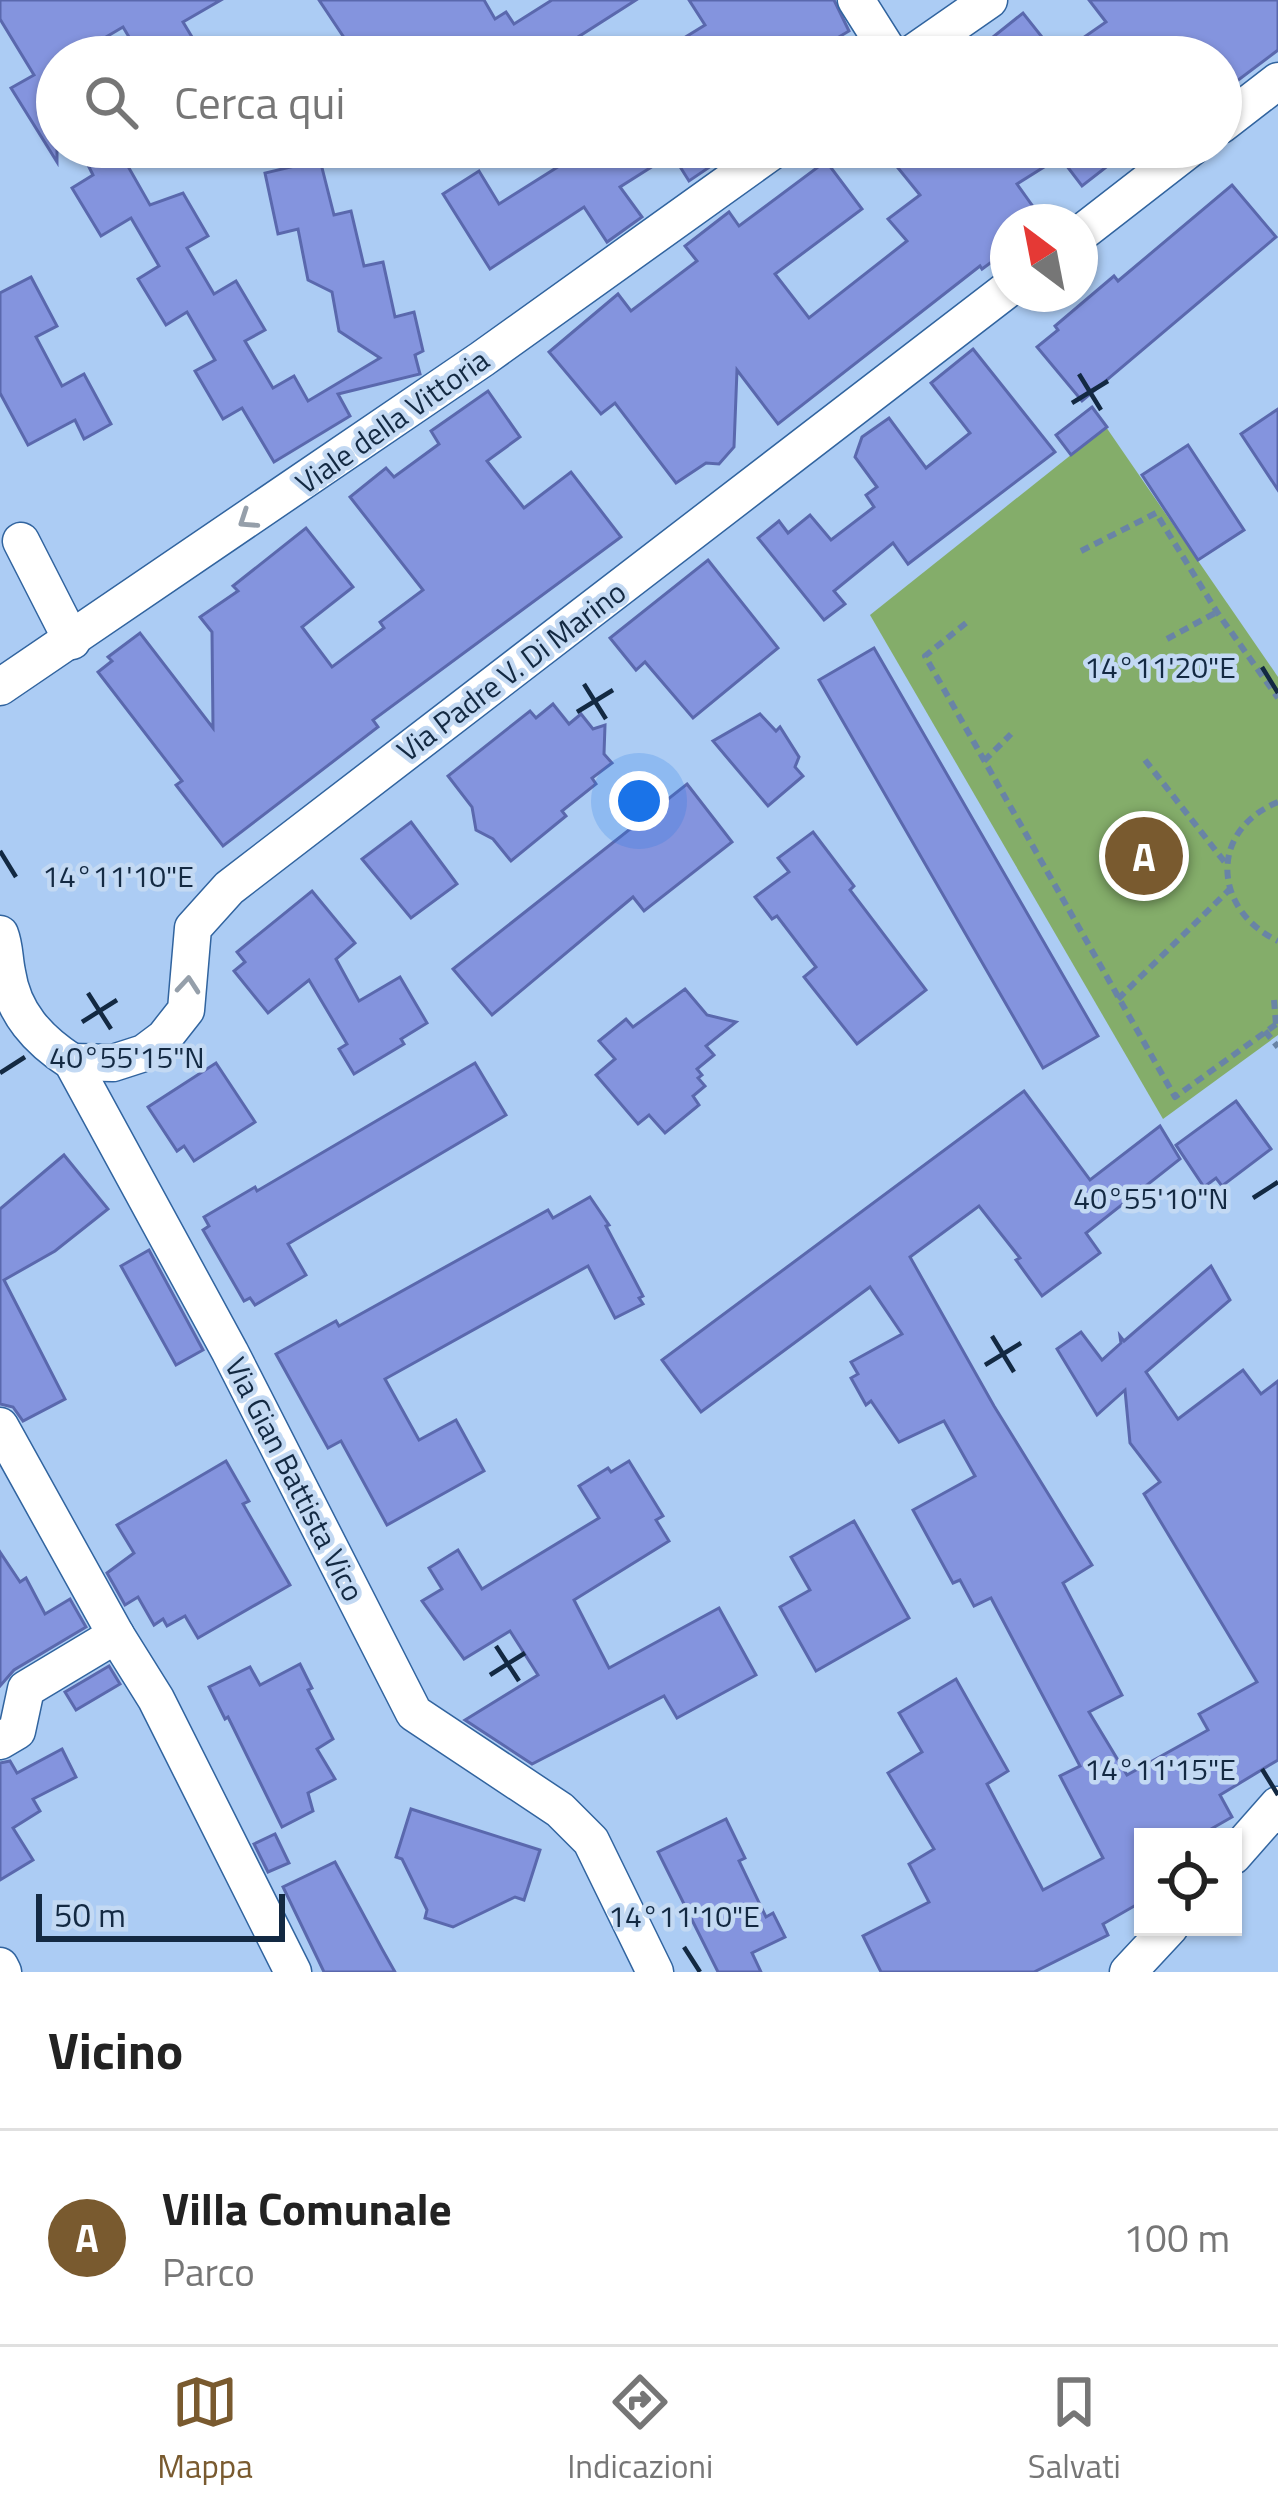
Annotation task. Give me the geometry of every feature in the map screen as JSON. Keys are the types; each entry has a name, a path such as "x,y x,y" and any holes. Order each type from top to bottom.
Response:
{"street":[{"path":"856,0 879,36"},
{"path":"938,36 989,0"},
{"path":"1242,109 1278,81"},
{"name":"Viale della Vittoria","path":"0,687 482,359 749,168"},
{"path":"1098,220 1165,168"},
{"name":"Via Padre V. Di Marino","path":"72,1062 113,1063 144,1053 164,1038 186,1010 193,928 229,888 990,303"},
{"path":"22,541 72,640"},
{"name":"Via Gian Battista Vico","path":"0,934 7,976 22,1018 46,1045 72,1062 230,1352 414,1713 560,1810 591,1841 655,1972"},
{"path":"0,1426 156,1699 293,1972"},
{"path":"0,1742 17,1731 26,1689 116,1635"},
{"path":"1242,1846 1278,1805"},
{"path":"1132,1970 1162,1936"}],"path":[{"path":"1081,551 1156,512 1216,612 1278,698"},
{"path":"1167,639 1216,612"},
{"path":"966,623 925,656 1175,1096 1277,1024 1274,1000"},
{"path":"983,762 1011,734"},
{"path":"1145,760 1227,866"},
{"path":"1278,802 1245,823 1232,842 1227,866 1229,890 1240,914 1257,932 1278,941"},
{"path":"1118,999 1229,890"},
{"path":"1265,1031 1278,1047"}],"green space":[{"path":"1106,427 1278,677 1278,1035 1163,1119 870,615"}],"building":[{"path":"0,0 221,0 183,22 191,36 128,36 123,27 108,36 36,36 36,128 11,88 34,75 0,19"},
{"path":"319,0 484,0 495,19 506,12 514,24 552,0 636,0 580,36 343,36"},
{"path":"689,0 834,0 849,31 841,36 687,36 705,25"},
{"path":"1089,0 1278,0 1278,50 1242,77 1242,36 1086,36 1106,22"},
{"path":"1023,13 1041,36 994,36"},
{"path":"90,168 129,168 150,205 183,193 208,236 187,248 214,294 236,281 265,330 245,341 273,388 294,376 308,401 380,358 339,331 332,292 308,280 298,229 278,234 265,173 322,168 334,215 351,211 364,266 383,262 395,317 414,312 423,351 415,355 420,374 338,394 350,416 274,462 242,408 223,419 195,371 215,360 187,312 166,325 138,279 159,266 131,218 101,236 72,188 93,175"},
{"path":"556,168 650,168 620,187 642,217 607,242 584,207 490,269 443,194 479,171 499,204"},
{"path":"681,168 708,168 689,181"},
{"path":"817,168 831,168 862,209 775,274 809,318 907,241 888,219 920,195 898,168 1042,168 1017,184 1031,204 990,204 990,263 980,266 778,424 737,370 734,447 719,464 706,463 676,483 615,403 601,414 549,352 618,294 631,311 697,261 685,246 729,212 739,226"},
{"path":"1068,168 1105,168 1082,186"},
{"path":"1232,185 1276,237 1082,401 1037,347 1072,312 1098,312 1098,290 1114,276 1118,281"},
{"path":"31,277 57,326 36,337 62,386 84,374 111,424 84,439 75,420 28,445 0,393 0,293"},
{"path":"973,349 1055,452 908,564 893,543 834,591 845,604 824,620 758,538 779,521 788,533 810,515 831,540 874,507 866,495 877,487 855,457 862,437 889,418 926,468 970,433 931,383"},
{"path":"488,391 520,437 487,461 524,508 571,472 621,537 373,720 378,727 223,846 176,785 182,781 98,672 112,661 108,657 140,633 213,728 212,632 200,617 238,591 233,586 306,528 353,587 302,627 332,667 384,628 380,622 423,590 350,497 386,468 394,477 439,444 431,431"},
{"path":"1092,407 1107,427 1071,455 1056,435"},
{"path":"1278,409 1278,490 1241,434"},
{"path":"1188,445 1244,530 1198,560 1142,475"},
{"path":"708,560 778,648 693,718 645,662 636,670 610,638"},
{"path":"874,648 1098,1036 1043,1068 819,680"},
{"path":"553,704 569,724 581,714 593,729 605,725 604,754 612,763 592,778 596,784 562,811 566,816 511,861 493,839 476,830 472,807 448,776 530,711 536,718"},
{"path":"760,714 776,731 780,727 799,757 795,767 803,776 768,806 713,741"},
{"path":"687,784 732,842 644,911 633,897 492,1015 453,969"},
{"path":"411,822 457,884 411,918 362,859"},
{"path":"813,832 854,886 850,890 926,990 857,1044 804,977 816,967 777,916 772,919 755,897 789,872 778,858"},
{"path":"312,891 355,943 336,959 359,1001 400,977 427,1023 401,1039 404,1044 354,1074 339,1049 347,1044 309,980 268,1013 234,971 245,962 237,952"},
{"path":"685,989 707,1015 736,1022 706,1046 714,1055 697,1069 705,1086 693,1096 699,1105 665,1133 649,1115 638,1124 596,1075 615,1059 599,1041 626,1019 633,1027"},
{"path":"216,1063 255,1122 194,1161 184,1146 177,1151 148,1107"},
{"path":"475,1063 506,1115 288,1244 306,1275 255,1305 250,1298 244,1301 203,1230 209,1226 204,1217"},
{"path":"1024,1091 1090,1180 1160,1126 1180,1159 1086,1233 1100,1253 1042,1296 1016,1260 1020,1258 979,1206 910,1257 1092,1565 1063,1583 1122,1695 1089,1712 1127,1775 1208,1730 1199,1714 1257,1682 1144,1494 1160,1482 1130,1443 1125,1390 1097,1415 1057,1349 1081,1332 1102,1360 1121,1343 1120,1336 1124,1341 1211,1266 1230,1300 1146,1372 1178,1419 1243,1370 1261,1394 1278,1381 1278,1760 1220,1795 1232,1817 1213,1828 1134,1828 1134,1906 1103,1924 1108,1935 1034,1972 881,1972 863,1936 929,1902 909,1864 934,1849 888,1773 922,1752 899,1713 956,1679 1008,1771 987,1784 1043,1890 1103,1858 1060,1776 1080,1766 991,1598 974,1606 960,1580 953,1583 913,1510 975,1476 944,1421 899,1442 871,1401 866,1405 851,1378 858,1374 851,1362 902,1334 870,1287 701,1412 662,1360"},
{"path":"1236,1101 1271,1149 1222,1186 1216,1178 1204,1187 1176,1145"},
{"path":"64,1155 108,1209 55,1251 4,1280 65,1399 23,1421 13,1407 0,1404 0,1209"},
{"path":"590,1197 609,1225 643,1304 615,1318 588,1266 385,1379 419,1440 456,1420 484,1471 387,1525 341,1441 328,1448 276,1354 336,1321 339,1326 548,1210 553,1218"},
{"path":"149,1250 203,1350 176,1365 121,1266"},
{"path":"226,1461 249,1501 243,1504 290,1585 198,1638 185,1616 167,1626 163,1619 154,1625 138,1597 125,1605 107,1573 134,1553 117,1525"},
{"path":"629,1461 663,1516 656,1520 669,1541 574,1600 609,1668 719,1608 756,1675 677,1718 664,1696 532,1764 465,1720 538,1675 510,1631 464,1659 422,1601 442,1589 429,1568 458,1550 482,1589 599,1518 579,1486"},
{"path":"854,1521 909,1618 816,1671 780,1607 810,1590 791,1557"},
{"path":"0,1552 20,1582 26,1578 45,1614 70,1599 86,1627 14,1670 0,1686"},
{"path":"300,1664 333,1739 317,1749 335,1779 308,1793 313,1811 282,1827 209,1687 250,1667 260,1685"},
{"path":"109,1666 120,1684 76,1710 65,1692"},
{"path":"62,1749 76,1777 33,1799 40,1811 13,1828 33,1860 0,1880 0,1763 10,1761 17,1773"},
{"path":"411,1809 540,1850 524,1900 515,1897 453,1927 425,1918 427,1910 402,1859 396,1857"},
{"path":"726,1819 745,1858 739,1861 766,1917 773,1913 785,1937 752,1953 761,1972 718,1972 658,1852"},
{"path":"275,1834 289,1863 268,1872 254,1844"},
{"path":"335,1862 395,1972 324,1972 283,1887"}],"place":[{"name":"Villa Comunale","path":"1144,856"}]}
